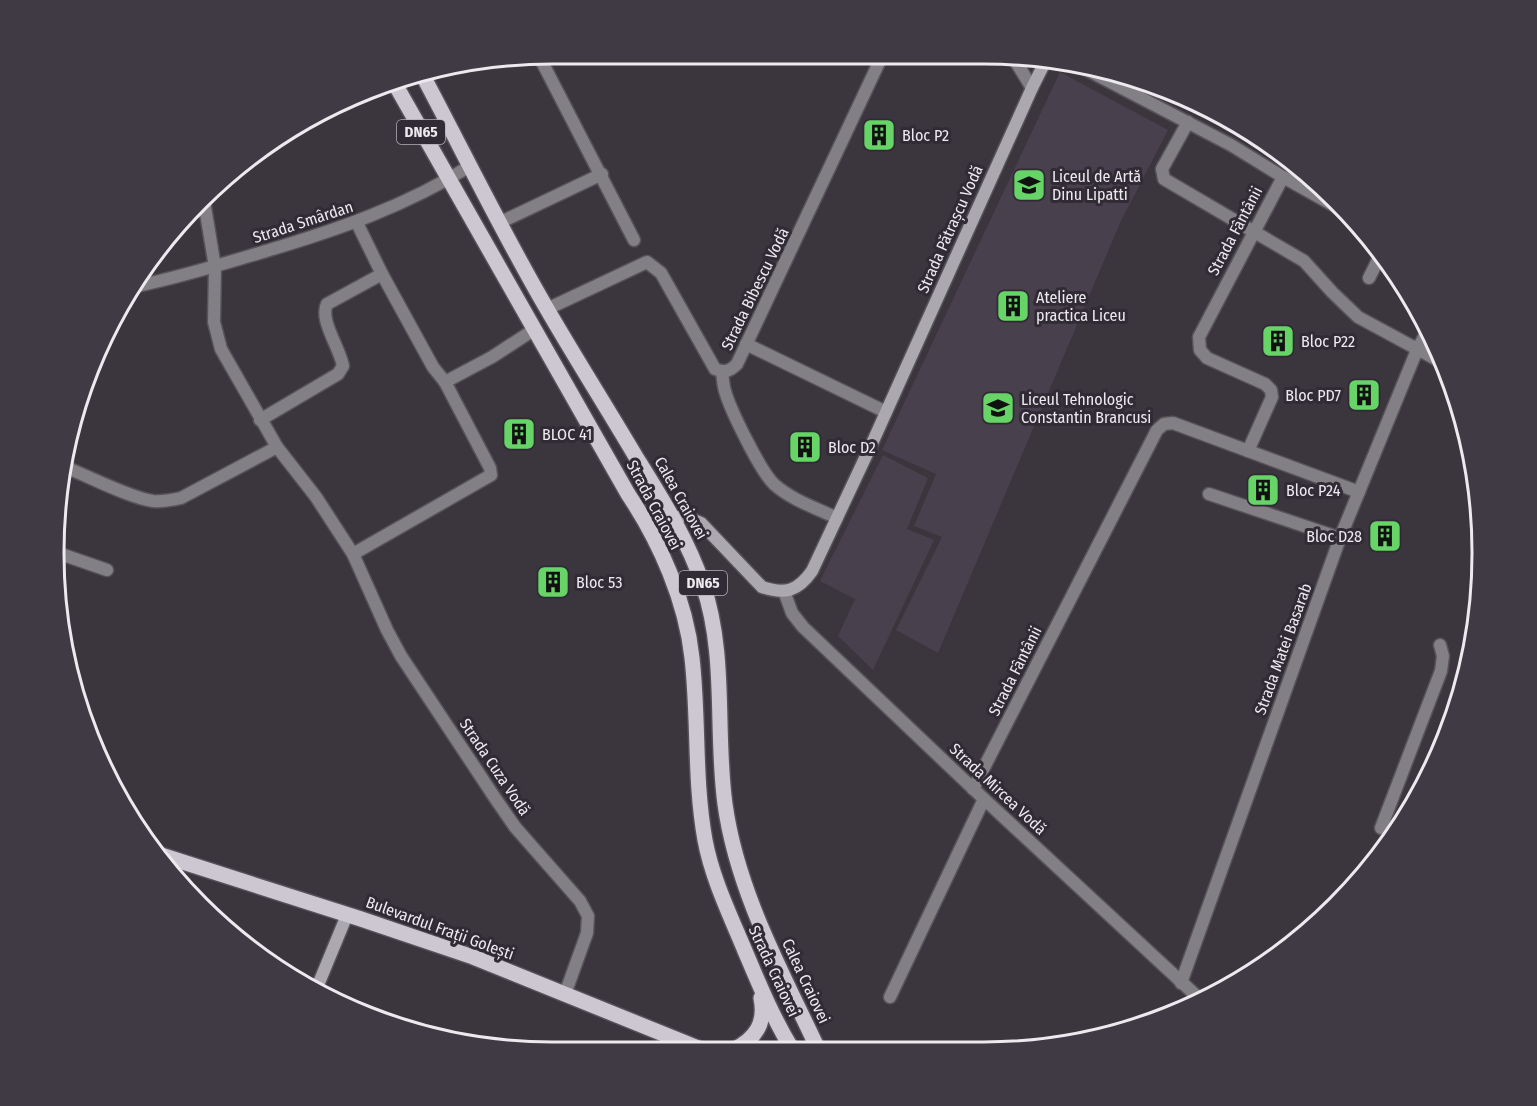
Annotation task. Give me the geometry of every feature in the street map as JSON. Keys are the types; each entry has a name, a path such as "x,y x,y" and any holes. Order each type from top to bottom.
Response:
{"main road":[{"name":"Calea Craiovei","path":"425,82 547,309 673,517 695,561 711,615 717,653 720,759 730,836 747,891 787,986 815,1042"},
{"name":"DN65","path":"398,89 450,178"},
{"name":"Strada Craiovei","path":"450,178 628,494 644,518 669,570 681,608 692,657 697,779 706,842 723,900 757,980 788,1042"},
{"name":"Bulevardul Frații Golești","path":"172,859 473,957 683,1042"},
{"path":"747,1042 760,1027 763,1016 763,1005 757,980"}],"street":[{"name":"Strada Bibescu Vodă","path":"547,309 648,262 661,273 710,362 722,372 731,370 737,364 878,64"},
{"path":"544,65 634,240"},
{"path":"1018,66 1032,88"},
{"name":"Strada Pătrașcu Vodă","path":"784,591 794,589 812,571 1042,68"},
{"name":"Strada Fântânii","path":"1108,81 1231,144 1283,177 1199,337 1200,350 1207,358 1265,384 1271,390 1272,397 1248,451"},
{"path":"1188,122 1162,170 1164,179 1304,261 1358,317 1431,357"},
{"name":"Strada Smârdan","path":"146,284 215,267 357,222 399,205 470,166"},
{"path":"499,223 602,174"},
{"path":"1283,177 1316,195"},
{"path":"206,211 215,267 214,322 221,349 277,447 316,497 353,554 491,475 490,468 445,382 433,368 382,274 357,222"},
{"path":"1369,278 1377,263"},
{"path":"260,420 338,374 343,366 325,318 324,311 327,304 382,274"},
{"path":"445,382 492,357 535,329"},
{"name":"Strada Matei Basarab","path":"1181,983 1340,538 1423,339"},
{"path":"746,344 886,412"},
{"path":"722,372 725,391 732,407 762,469 773,484 786,494 837,518"},
{"name":"Strada Fântânii","path":"973,789 1157,430 1164,424 1173,423 1359,492"},
{"path":"72,470 135,496 151,501 168,501 181,498 277,447"},
{"path":"1209,494 1340,538"},
{"path":"673,517 685,516 701,523 762,587 773,591 784,591"},
{"name":"Strada Cuza Vodă","path":"353,554 401,656 495,798 580,901 588,916 587,933 565,994"},
{"path":"64,555 107,570"},
{"name":"Strada Mircea Vodă","path":"784,591 792,613 803,627 1194,994"},
{"path":"1381,828 1442,671 1443,656 1440,645"},
{"path":"890,997 984,799"},
{"path":"319,982 347,915"}],"shaded area":[{"path":"1060,72 1168,130 1120,223 938,653 896,630 942,537 914,526 936,474 882,450"},
{"path":"883,455 928,478 907,529 934,540 873,670 838,636 855,599 820,581"}],"place":[{"name":"Bloc P2","path":"879,135"},
{"name":"Liceul de Artă Dinu Lipatti","path":"1029,185"},
{"name":"Ateliere practica Liceu","path":"1013,306"},
{"name":"Bloc P22","path":"1278,341"},
{"name":"Bloc PD7","path":"1364,395"},
{"name":"Liceul Tehnologic Constantin Brancusi","path":"998,408"},
{"name":"BLOC 41","path":"519,434"},
{"name":"Bloc D2","path":"805,447"},
{"name":"Bloc P24","path":"1263,490"},
{"name":"Bloc D28","path":"1385,536"},
{"name":"Bloc 53","path":"553,582"}]}
